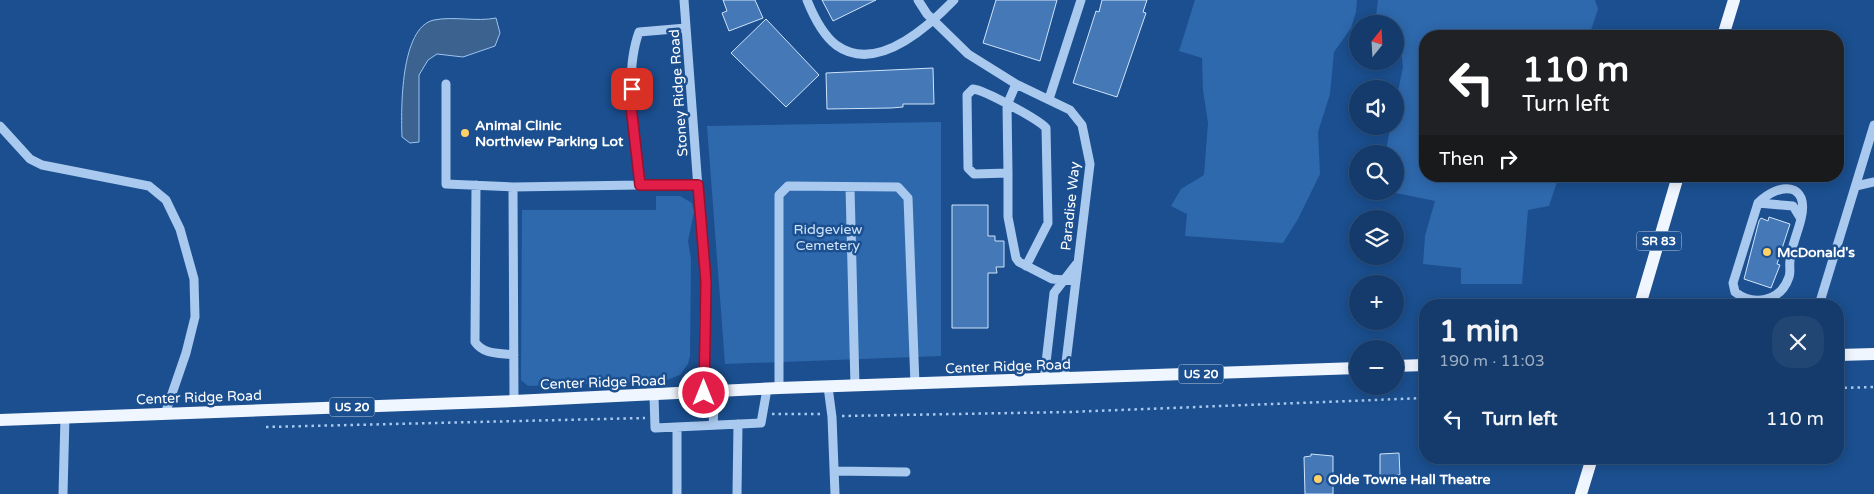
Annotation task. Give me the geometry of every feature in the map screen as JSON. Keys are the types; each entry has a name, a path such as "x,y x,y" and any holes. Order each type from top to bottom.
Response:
{"main road":[{"path":"1725,30 1734,0"},
{"name":"SR 83","path":"1642,299 1676,182"},
{"path":"1844,355 1874,354"},
{"path":"1404,366 1419,365"},
{"name":"Center Ridge Road","path":"0,420 514,401 773,388 1349,368"},
{"path":"1581,494 1590,464"}],"street":[{"name":"Stoney Ridge Road","path":"684,0 706,282 709,392 713,425"},
{"path":"807,0 813,15 827,36 836,45 860,54 878,53 897,45 933,20 954,0"},
{"name":"Paradise Way","path":"918,0 933,20 968,54 1016,84 1070,110 1082,125 1090,164 1064,379"},
{"path":"1049,99 1081,0"},
{"path":"640,185 631,106 634,45 639,32 686,28"},
{"path":"446,84 446,184 513,187 698,185"},
{"path":"1016,84 1008,105 1008,224 1016,258 1026,266 1052,279 1076,281"},
{"path":"1008,173 974,174 968,168 967,95 973,89 1043,124 1047,132 1048,223 1026,266"},
{"path":"1821,299 1874,125"},
{"path":"0,126 30,159 42,165 149,186 166,200 180,229 194,279 195,317 186,353 165,414"},
{"path":"1856,186 1874,182"},
{"path":"476,185 475,342 487,352 514,355"},
{"path":"654,395 655,428 761,423 773,388 779,195 788,186 898,188 908,198 915,384"},
{"path":"513,187 514,401"},
{"path":"850,187 855,386"},
{"path":"1777,189 1793,190 1799,194 1804,207 1790,260 1790,274 1786,284 1776,296 1768,299 1744,298 1735,292 1733,283 1758,203 1767,194 1777,189"},
{"path":"1758,203 1793,206 1801,219"},
{"path":"1044,380 1054,293 1078,262"},
{"path":"828,387 832,417 836,494"},
{"path":"63,494 65,417"},
{"path":"737,494 738,424"},
{"path":"677,427 677,494"},
{"path":"834,472 906,472"}],"path":[{"path":"1844,388 1874,387"},
{"path":"763,414 817,413 832,417 1069,412 1419,398"},
{"path":"266,427 641,419 654,416"}],"green space":[{"path":"1195,0 1357,0 1355,15 1349,15 1349,31 1334,52 1330,94 1318,132 1320,174 1298,219 1283,243 1185,236 1187,214 1171,206 1181,189 1204,175 1208,123 1203,90 1202,58 1179,51"},
{"path":"1378,0 1595,0 1598,9 1591,30 1419,30 1419,182 1557,182 1549,206 1528,210 1522,284 1461,284 1461,268 1423,264 1425,236 1435,201 1404,195 1404,145 1387,145 1389,135 1404,135 1404,80 1400,80 1402,70 1404,70 1404,15 1376,15"},
{"name":"Ridgeview Cemetery","path":"941,122 941,356 725,364 707,126"},
{"path":"656,196 680,196 692,203 694,212 688,241 691,259 690,356 688,364 680,375 664,381 528,386 521,380 522,210 656,210"}],"shaded area":[{"path":"496,18 500,33 495,46 463,57 437,54 428,60 419,75 419,142 410,143 402,137 402,108 405,71 415,37 423,26 434,20"}],"building":[{"path":"723,0 755,0 763,18 729,31 722,13 727,11"},
{"path":"822,0 876,0 833,21"},
{"path":"996,0 1057,0 1040,61 983,43"},
{"path":"1102,0 1147,0 1143,12 1146,13 1117,97 1073,83 1096,11 1099,12"},
{"path":"766,19 819,75 786,107 731,53"},
{"path":"933,68 934,104 903,104 903,107 891,108 827,109 826,73"},
{"path":"952,205 988,205 988,236 995,236 995,241 1004,241 1004,267 996,267 997,273 988,273 988,328 952,328"},
{"path":"1769,217 1790,224 1777,264 1780,265 1771,288 1744,279 1759,221 1761,218 1768,221"},
{"path":"1399,453 1400,475 1380,476 1380,454"},
{"path":"1311,454 1333,456 1333,494 1305,494 1304,457 1311,456"}],"place":[{"name":"Animal Clinic Northview Parking Lot","path":"465,133"},
{"name":"McDonald's","path":"1767,252"},
{"name":"Olde Towne Hall Theatre","path":"1318,479"}],"route":[{"path":"632,89 631,106 640,185 698,185 706,282 703,347 704,393"}]}
